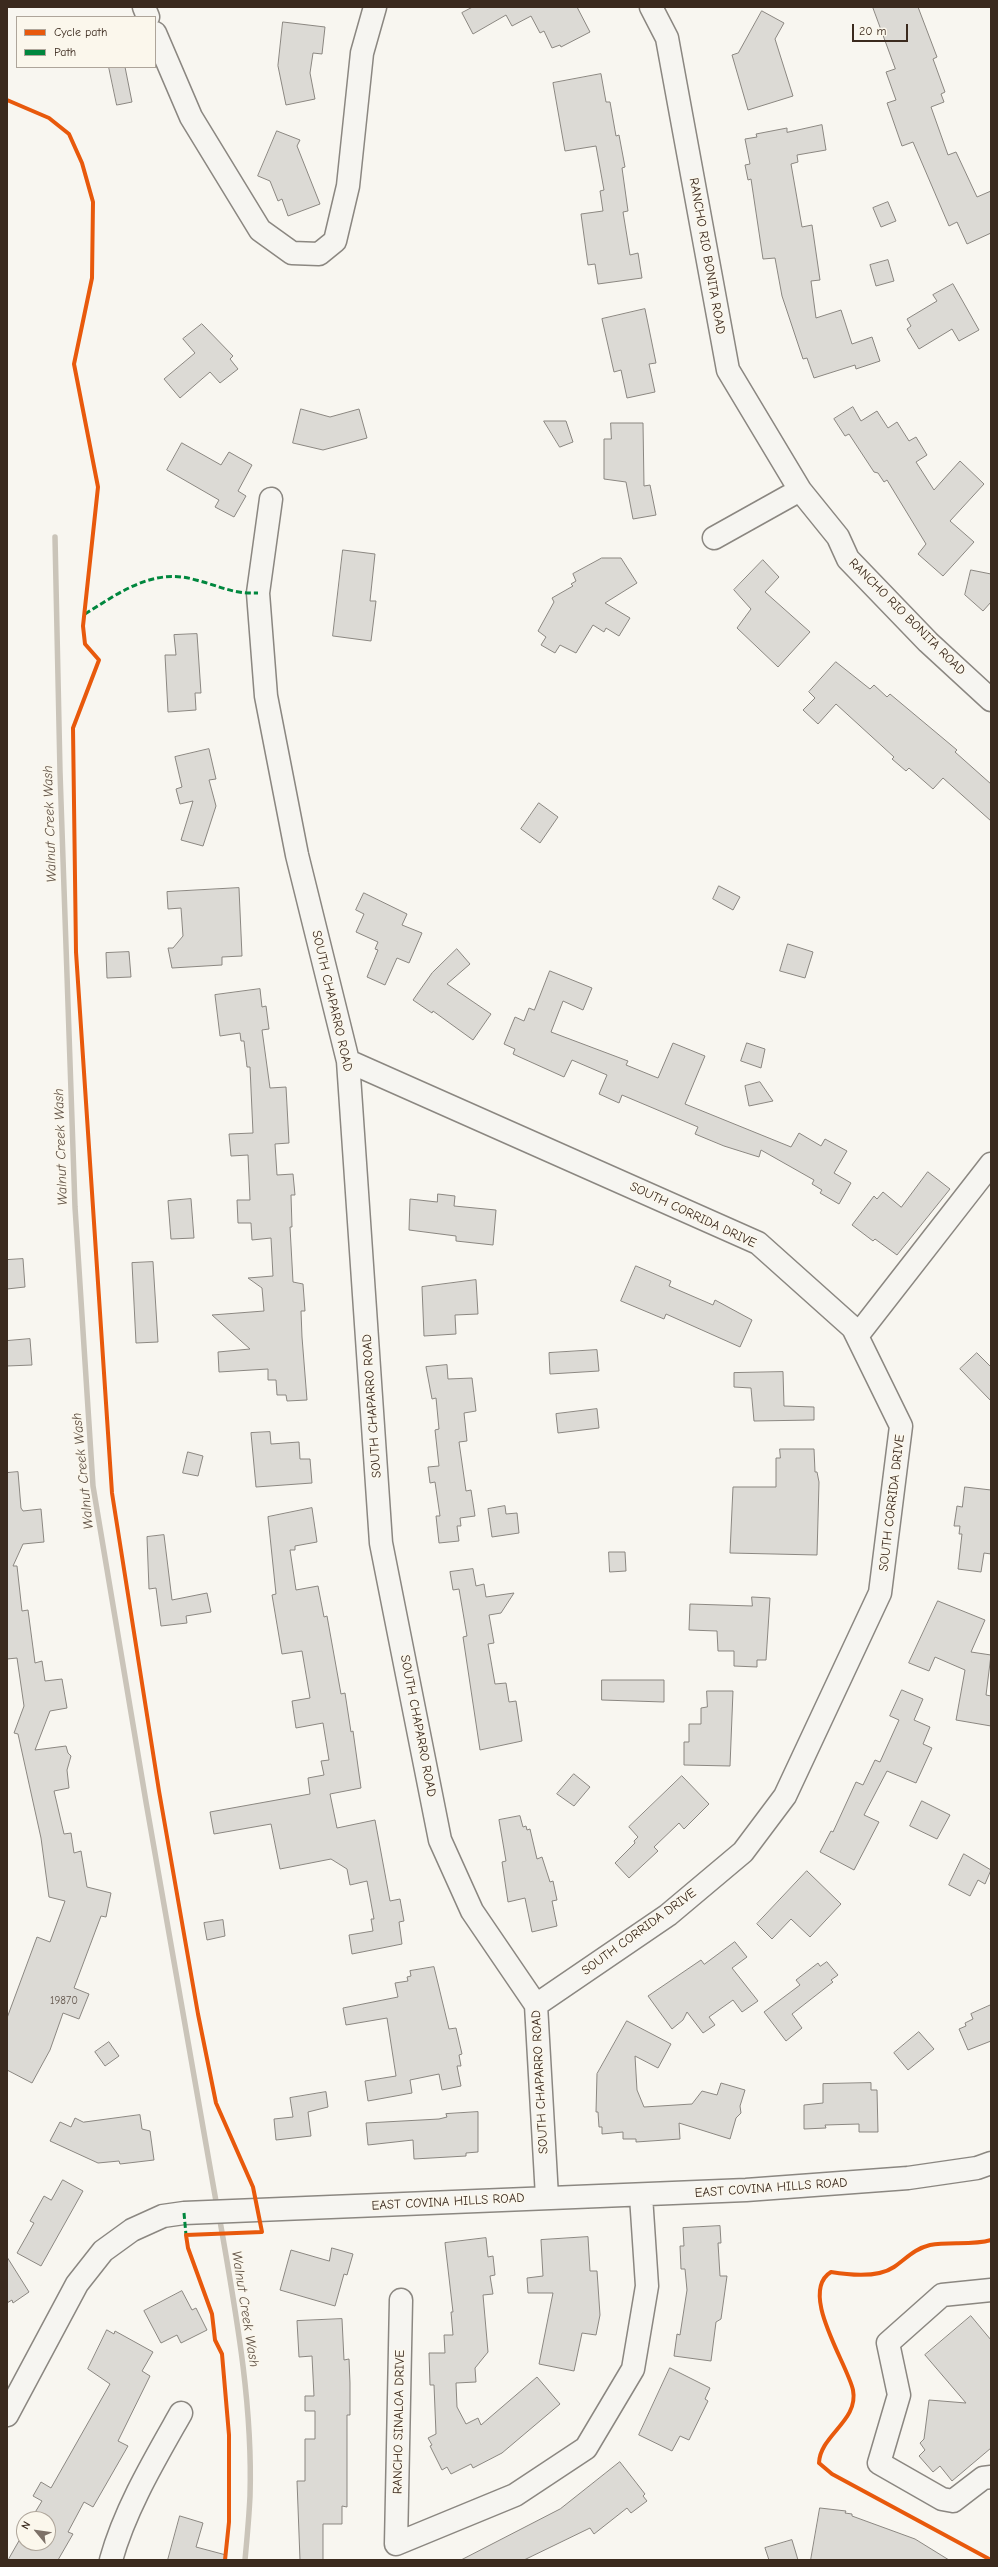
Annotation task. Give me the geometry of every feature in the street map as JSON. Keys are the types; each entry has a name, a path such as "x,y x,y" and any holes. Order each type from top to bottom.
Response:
{"street":[{"path":"156,35 192,117 260,230 292,253 318,254 335,241 348,186 362,53 375,7"},
{"name":"RANCHO RIO BONITA ROAD","path":"651,7 667,38 728,370 800,490 838,538 848,559 928,642 991,700"},
{"path":"714,538 800,490"},
{"name":"SOUTH CHAPARRO ROAD","path":"271,499 258,593 267,704 297,855 348,1061 381,1543 440,1840 472,1911 536,2005 547,2197"},
{"name":"SOUTH CORRIDA DRIVE","path":"348,1061 758,1243 853,1328 901,1426 880,1593 785,1796 738,1857 668,1914 536,2005"},
{"path":"857,1336 991,1164"},
{"name":"EAST COVINA HILLS ROAD","path":"7,2415 77,2284 103,2251 132,2230 163,2216 204,2212 547,2197 641,2196 908,2178 977,2168 991,2163"},
{"name":"RANCHO SINALOA DRIVE","path":"401,2300 396,2544 515,2495 586,2448 633,2369 647,2286 641,2196"},
{"path":"991,2290 942,2295 888,2343 899,2395 879,2463 942,2499 953,2501 983,2478 991,2477"},
{"path":"111,2560 115,2545 138,2494 180,2413"}],"building":[{"path":"473,7 577,7 590,32 561,47 560,45 552,48 544,31 540,33 531,16 512,26 506,15 473,34 462,13"},
{"path":"873,7 918,7 937,57 933,59 945,92 941,94 944,102 931,107 948,155 956,152 977,197 991,191 991,233 967,244 957,222 949,226 913,142 902,146 887,103 896,100 886,72 895,69"},
{"path":"762,11 784,23 775,39 793,96 748,110 732,55 738,53"},
{"path":"283,22 325,27 322,54 313,53 310,73 315,99 286,105 278,66"},
{"path":"109,68 125,68 132,102 117,105"},
{"path":"601,74 606,102 610,102 616,136 619,135 625,167 622,168 628,211 623,212 630,255 638,253 642,278 598,284 595,264 588,265 581,214 603,211 600,191 604,190 596,146 565,151 553,83"},
{"path":"822,125 826,150 797,155 798,162 791,164 802,227 812,225 820,280 811,281 816,318 841,310 852,344 872,337 880,361 856,369 855,365 814,378 807,358 803,359 782,296 775,258 763,259 751,179 748,180 745,165 750,164 745,139 757,137 756,134 787,128 787,132"},
{"path":"277,131 300,140 297,146 320,204 288,216 282,199 278,201 270,181 258,176"},
{"path":"888,202 896,221 881,227 873,208"},
{"path":"888,260 894,281 876,286 870,265"},
{"path":"953,284 979,330 959,341 952,329 919,349 907,329 911,326 907,319 937,301 933,295"},
{"path":"645,309 656,363 649,364 655,392 627,398 621,370 614,372 602,319"},
{"path":"202,324 233,356 230,359 238,369 220,383 210,372 180,398 164,379 195,353 183,339"},
{"path":"853,407 861,421 877,411 888,428 897,422 909,441 916,437 927,455 916,462 934,490 960,461 984,484 950,521 974,542 943,576 918,554 926,544 887,480 884,482 878,473 874,472 849,434 845,436 834,419"},
{"path":"301,409 330,417 359,409 367,438 323,450 293,443"},
{"path":"544,421 566,421 573,442 560,447"},
{"path":"611,423 643,423 644,486 650,485 656,515 633,519 626,482 604,479 604,439 611,439"},
{"path":"182,443 221,465 229,452 252,465 238,491 246,496 234,517 215,507 219,500 167,470"},
{"path":"343,550 375,554 370,601 376,601 371,641 333,636"},
{"path":"602,558 621,558 637,583 605,603 630,618 619,636 606,628 604,632 593,625 576,653 560,645 555,653 541,645 546,637 538,631 554,602 552,598 573,586 571,584 576,581 573,574"},
{"path":"763,560 779,577 765,592 810,632 778,667 737,628 751,609 734,590"},
{"path":"971,570 991,574 991,602 983,611 965,595"},
{"path":"197,634 201,693 195,693 196,710 168,712 165,655 176,655 174,635"},
{"path":"836,662 870,689 874,685 887,697 890,694 957,750 955,752 991,784 991,821 943,778 933,789 909,768 906,771 892,759 894,757 836,704 818,724 803,710 815,698 809,692"},
{"path":"209,749 216,779 209,780 216,806 203,846 181,840 193,801 180,804 176,789 182,787 175,757"},
{"path":"539,803 558,817 540,843 521,829"},
{"path":"719,886 740,897 733,910 713,899"},
{"path":"239,888 242,956 222,957 222,965 172,968 168,948 173,948 183,936 181,908 168,909 167,892"},
{"path":"364,893 407,914 402,925 422,933 409,963 397,958 385,985 367,977 378,950 375,949 378,942 356,932 364,914 356,910"},
{"path":"788,944 813,952 805,978 780,971"},
{"path":"457,949 470,964 447,984 491,1014 473,1040 433,1011 432,1013 413,1000 432,973"},
{"path":"129,952 131,977 107,978 106,953"},
{"path":"550,971 592,988 583,1010 563,1001 551,1032 628,1061 626,1065 658,1078 673,1043 705,1056 685,1104 791,1147 799,1133 821,1146 825,1139 847,1151 834,1173 851,1183 839,1204 820,1193 822,1190 812,1184 814,1180 761,1150 759,1157 724,1146 695,1134 698,1127 622,1095 619,1103 599,1094 607,1075 572,1060 564,1077 513,1054 515,1049 504,1044 515,1017 524,1021 529,1008 534,1010"},
{"path":"260,989 262,1007 266,1006 269,1029 262,1030 270,1088 286,1087 289,1143 275,1144 277,1175 293,1174 295,1195 291,1195 292,1227 290,1227 293,1282 303,1284 305,1311 301,1311 307,1400 287,1401 286,1395 277,1395 276,1380 268,1380 268,1369 219,1372 218,1352 250,1349 212,1315 264,1311 262,1288 248,1278 273,1276 271,1238 252,1240 251,1223 238,1223 237,1200 250,1200 248,1155 231,1156 229,1134 253,1133 250,1067 247,1067 244,1041 241,1041 240,1033 220,1036 215,995"},
{"path":"747,1043 765,1049 761,1068 741,1061"},
{"path":"760,1082 773,1101 749,1106 745,1086"},
{"path":"928,1172 950,1189 897,1255 875,1239 873,1241 852,1225 874,1196 877,1199 883,1192 901,1207"},
{"path":"438,1194 455,1196 454,1206 496,1210 493,1245 456,1241 456,1236 409,1230 410,1199 437,1202"},
{"path":"191,1199 194,1238 171,1239 168,1201"},
{"path":"23,1259 25,1287 7,1289 7,1260"},
{"path":"153,1262 158,1342 136,1343 132,1263"},
{"path":"636,1266 671,1281 669,1286 713,1305 715,1300 752,1320 740,1347 666,1314 664,1319 621,1301"},
{"path":"476,1280 478,1314 455,1315 456,1334 424,1336 422,1287"},
{"path":"30,1339 32,1365 7,1366 7,1341"},
{"path":"597,1350 599,1371 550,1374 549,1353"},
{"path":"977,1353 991,1367 991,1401 960,1369"},
{"path":"447,1365 448,1379 472,1378 476,1411 464,1413 467,1441 459,1442 466,1491 471,1490 475,1516 460,1518 461,1526 457,1526 459,1541 439,1543 436,1516 440,1516 435,1482 430,1483 428,1467 439,1466 435,1430 439,1429 436,1398 432,1399 426,1367"},
{"path":"783,1372 784,1406 814,1407 814,1420 754,1421 751,1388 734,1387 734,1373"},
{"path":"597,1409 599,1428 558,1433 556,1414"},
{"path":"270,1432 271,1444 299,1442 300,1459 310,1459 312,1483 256,1487 251,1433"},
{"path":"780,1449 814,1449 815,1472 817,1472 819,1482 817,1555 730,1553 733,1487 776,1487 776,1458 780,1458"},
{"path":"188,1452 203,1456 198,1476 183,1473"},
{"path":"18,1472 21,1508 23,1511 41,1509 44,1542 23,1544 13,1566 17,1566 22,1611 28,1610 35,1663 42,1661 45,1681 62,1679 67,1708 50,1711 35,1750 66,1746 68,1753 71,1756 67,1770 69,1788 54,1791 64,1834 71,1833 74,1853 81,1851 87,1887 111,1893 106,1917 101,1916 74,1988 89,1994 79,2019 63,2013 50,2050 32,2083 7,2070 7,2018 37,1937 50,1942 65,1901 49,1897 41,1838 18,1734 14,1733 24,1706 17,1658 7,1659 7,1473"},
{"path":"965,1487 991,1490 991,1554 984,1553 981,1572 958,1569 962,1534 959,1534 960,1526 954,1526 957,1506 962,1507"},
{"path":"505,1506 506,1514 517,1513 519,1533 492,1537 488,1509"},
{"path":"312,1508 317,1542 295,1546 295,1550 290,1550 296,1590 318,1586 324,1617 327,1616 341,1694 345,1693 351,1732 353,1731 361,1788 330,1794 337,1828 375,1820 390,1901 400,1899 404,1921 399,1922 402,1944 352,1954 349,1935 373,1931 371,1919 374,1919 367,1881 350,1885 347,1869 331,1859 280,1869 271,1824 214,1834 210,1812 310,1794 308,1778 324,1775 321,1761 329,1760 323,1723 296,1728 292,1701 310,1698 302,1651 282,1654 272,1595 276,1594 268,1517"},
{"path":"164,1535 172,1600 207,1593 211,1612 186,1616 187,1623 161,1626 156,1588 149,1589 147,1537"},
{"path":"609,1552 625,1552 626,1571 610,1572"},
{"path":"473,1569 476,1586 484,1584 486,1597 514,1593 501,1613 489,1615 494,1643 488,1644 495,1684 506,1683 509,1702 516,1701 522,1741 480,1750 463,1637 467,1636 459,1589 453,1590 450,1572"},
{"path":"752,1597 770,1598 766,1660 757,1660 757,1667 734,1666 734,1651 718,1651 717,1631 689,1630 690,1604 752,1606"},
{"path":"938,1601 985,1620 971,1652 991,1655 986,1695 991,1696 991,1726 956,1720 965,1670 935,1657 929,1671 909,1663"},
{"path":"602,1680 664,1680 664,1702 602,1700"},
{"path":"902,1690 923,1699 914,1720 930,1727 923,1744 932,1748 916,1783 887,1771 864,1815 879,1822 854,1870 820,1852 831,1831 833,1832 856,1782 863,1785 875,1760 880,1762 899,1720 890,1716"},
{"path":"707,1691 733,1691 730,1766 684,1765 684,1742 689,1742 689,1724 701,1724 701,1708 707,1707"},
{"path":"574,1774 590,1787 574,1806 557,1794"},
{"path":"682,1776 709,1804 684,1829 679,1823 654,1847 658,1851 629,1878 615,1863 635,1843 634,1841 638,1837 629,1827"},
{"path":"922,1801 950,1815 937,1839 910,1826"},
{"path":"520,1816 523,1827 526,1826 527,1830 530,1829 537,1859 542,1857 550,1882 553,1881 557,1900 552,1901 557,1926 532,1932 525,1898 508,1902 502,1862 506,1861 499,1820"},
{"path":"964,1854 991,1870 985,1884 978,1880 970,1896 949,1885"},
{"path":"807,1871 841,1904 810,1937 791,1919 772,1939 757,1924"},
{"path":"223,1920 225,1936 207,1940 204,1923"},
{"path":"735,1942 747,1957 732,1968 758,2001 742,2012 733,2000 709,2017 715,2025 703,2033 687,2012 683,2020 672,2029 648,1996 701,1960 704,1964"},
{"path":"827,1962 838,1975 831,1980 833,1982 792,2014 802,2028 786,2041 764,2012 800,1985 796,1980 818,1963 820,1966"},
{"path":"434,1967 449,2029 456,2028 462,2054 459,2055 461,2066 457,2066 461,2086 442,2090 439,2074 410,2080 412,2093 368,2101 365,2081 396,2076 387,2018 346,2025 343,2008 398,1997 395,1983 408,1981 407,1977 411,1976 410,1971"},
{"path":"991,2005 991,2041 968,2050 959,2029 966,2026 965,2023 973,2019 971,2014"},
{"path":"627,2021 671,2044 658,2068 635,2056 637,2090 644,2107 692,2104 702,2091 717,2095 721,2083 745,2090 740,2106 741,2113 736,2118 730,2139 679,2123 680,2139 636,2142 636,2139 623,2139 623,2132 602,2134 602,2127 599,2127 598,2112 596,2112 597,2074"},
{"path":"919,2032 934,2049 908,2070 894,2053"},
{"path":"109,2042 119,2056 105,2066 95,2052"},
{"path":"871,2083 871,2090 877,2090 878,2132 859,2132 859,2124 825,2125 826,2128 804,2129 804,2105 823,2103 823,2084"},
{"path":"326,2092 328,2107 308,2112 311,2136 276,2140 274,2119 293,2117 290,2098"},
{"path":"478,2112 478,2152 466,2153 466,2156 414,2159 413,2140 368,2145 366,2123 439,2119 447,2117 446,2114"},
{"path":"140,2115 142,2129 150,2131 154,2160 120,2164 119,2161 98,2163 50,2141 60,2122 71,2127 75,2118 83,2122"},
{"path":"63,2180 83,2191 41,2266 17,2253 34,2223 30,2221 44,2196 51,2200"},
{"path":"720,2226 721,2243 718,2243 720,2276 727,2276 721,2319 716,2322 711,2361 674,2356 677,2334 680,2335 687,2290 685,2269 681,2269 680,2246 684,2246 683,2228"},
{"path":"588,2237 590,2271 597,2271 600,2315 596,2335 582,2333 574,2371 539,2364 553,2293 528,2293 527,2278 543,2276 541,2240"},
{"path":"486,2238 488,2257 493,2256 495,2275 490,2276 493,2294 483,2295 488,2352 475,2368 476,2382 456,2383 457,2407 466,2424 478,2418 481,2425 537,2377 560,2404 502,2453 473,2468 471,2464 451,2474 447,2467 442,2470 430,2446 432,2445 428,2438 436,2434 434,2385 430,2385 429,2353 445,2353 444,2335 453,2335 451,2312 453,2312 445,2243"},
{"path":"332,2248 353,2254 347,2275 344,2274 335,2306 280,2290 291,2250 329,2261"},
{"path":"7,2257 29,2292 13,2303 12,2300 7,2303"},
{"path":"182,2291 192,2310 196,2308 207,2330 181,2343 177,2335 161,2343 144,2311"},
{"path":"971,2316 991,2340 991,2448 952,2481 940,2466 933,2472 919,2456 925,2450 920,2443 924,2439 929,2400 966,2403 925,2355"},
{"path":"342,2319 344,2360 349,2359 350,2383 350,2415 347,2415 347,2507 342,2506 342,2524 323,2524 323,2560 300,2560 297,2481 305,2481 305,2439 315,2439 315,2411 305,2411 305,2396 314,2396 312,2356 299,2357 297,2321"},
{"path":"107,2330 114,2334 115,2331 153,2352 142,2371 150,2376 118,2441 128,2446 93,2507 84,2502 68,2532 73,2534 58,2560 8,2560 16,2546 16,2551 56,2551 56,2511 36,2511 42,2501 33,2496 41,2482 51,2488 110,2384 88,2369"},
{"path":"670,2368 710,2388 705,2399 708,2401 689,2440 680,2436 672,2451 639,2435"},
{"path":"620,2462 645,2494 643,2496 647,2501 631,2513 627,2508 594,2534 590,2528 524,2560 461,2560 560,2509"},
{"path":"820,2508 846,2511 845,2513 852,2514 852,2516 915,2539 949,2560 811,2560"},
{"path":"180,2516 203,2523 196,2547 226,2555 225,2560 168,2560"},
{"path":"792,2540 798,2560 769,2560 765,2548"}],"waterway":[{"name":"Walnut Creek Wash","path":"55,537 60,772 75,1207 93,1486 146,1802 217,2207"},
{"name":"Walnut Creek Wash","path":"219,2215 242,2355 249,2426 250,2496 245,2560"}],"marked path":[{"path":"85,614 137,584 165,577 180,577 233,591 258,593"},
{"path":"184,2213 186,2235"}],"cycle path":[{"path":"7,100 49,118 69,134 82,163 93,202 92,278 74,364 98,487 83,626 85,644 99,660 73,728 76,952 112,1493 159,1791 198,2014 216,2103 253,2187 262,2232 186,2235 188,2248 212,2314 215,2340 222,2354 229,2435 229,2522 225,2560"},
{"path":"991,2240 976,2243 945,2243 930,2245 915,2251 894,2267 880,2273 863,2275 831,2272 822,2282 820,2295 822,2311 827,2328 849,2378 853,2390 853,2401 850,2411 821,2453 819,2463 832,2474 991,2560"}]}
